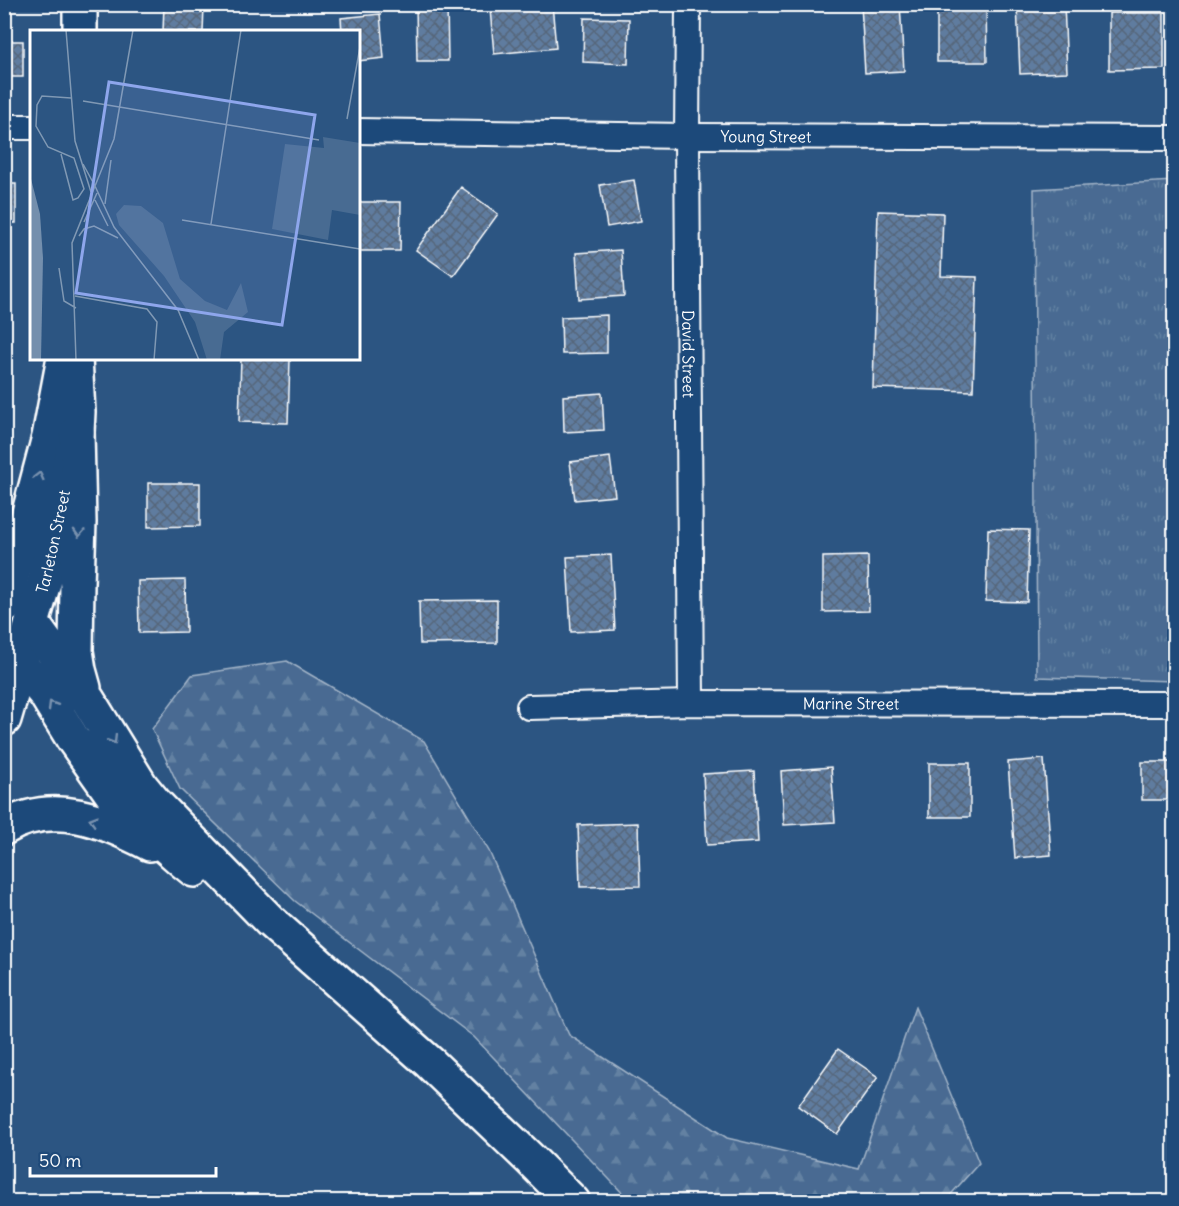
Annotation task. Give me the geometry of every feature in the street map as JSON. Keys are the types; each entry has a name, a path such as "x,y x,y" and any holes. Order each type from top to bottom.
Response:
{"main road":[{"path":"80,4 80,30"},
{"name":"Tarleton Street","path":"4,719 13,654 15,608 64,360"},
{"name":"Tarleton Street","path":"15,608 45,579 77,432 75,360"},
{"path":"77,432 79,522 76,651 88,700"},
{"path":"15,608 88,700 141,786 155,803 270,921 430,1063 573,1202"},
{"path":"13,654 46,695 72,738 114,797 183,862"},
{"path":"4,828 15,821 43,814 59,813 75,815 114,827 183,862 270,921"},
{"path":"430,1063 546,1202"}],"street":[{"name":"David Street","path":"688,4 690,703"},
{"path":"4,127 30,127"},
{"name":"Young Street","path":"360,131 687,136 1174,138"},
{"name":"Marine Street","path":"529,707 690,703 1174,704"}],"green space":[{"path":"1174,181 1174,681 1037,677 1034,189"},
{"path":"287,661 424,741 489,851 569,1035 727,1138 859,1169 915,1007 979,1163 945,1201 630,1201 474,1037 295,901 180,789 152,729 192,675"}],"building":[{"path":"416,4 447,4 448,61 417,61"},
{"path":"552,4 556,48 494,54 490,9"},
{"path":"861,4 900,4 904,71 865,73"},
{"path":"937,4 986,4 987,62 937,62"},
{"path":"1017,4 1064,4 1067,72 1020,74"},
{"path":"164,5 204,6 203,30 163,30"},
{"path":"1109,13 1164,13 1164,69 1109,70"},
{"path":"380,14 384,58 360,61 360,30 342,30 341,18"},
{"path":"584,18 629,19 628,64 583,62"},
{"path":"4,41 23,41 23,77 4,77"},
{"path":"634,180 641,221 607,227 600,185"},
{"path":"4,184 16,184 16,223 4,223"},
{"path":"461,187 498,214 453,276 416,250"},
{"path":"360,202 401,202 400,251 360,251"},
{"path":"878,211 943,213 941,276 977,277 973,391 873,388"},
{"path":"621,250 624,296 579,299 576,253"},
{"path":"607,315 607,353 562,354 561,317"},
{"path":"241,360 290,360 288,423 239,422"},
{"path":"602,393 604,430 564,432 563,396"},
{"path":"610,457 615,496 575,500 570,462"},
{"path":"148,483 200,483 200,526 148,527"},
{"path":"988,529 1029,530 1027,602 986,601"},
{"path":"611,555 615,630 571,632 567,557"},
{"path":"868,556 869,611 823,612 823,557"},
{"path":"185,580 186,632 139,633 138,581"},
{"path":"497,600 497,643 420,644 419,601"},
{"path":"1044,759 1051,855 1015,858 1008,762"},
{"path":"1142,762 1174,762 1174,800 1142,800"},
{"path":"929,763 970,763 970,817 929,817"},
{"path":"831,767 835,822 784,825 781,771"},
{"path":"754,771 758,842 707,845 703,774"},
{"path":"638,823 640,886 580,887 578,825"},
{"path":"838,1049 878,1077 837,1134 798,1106"}]}
